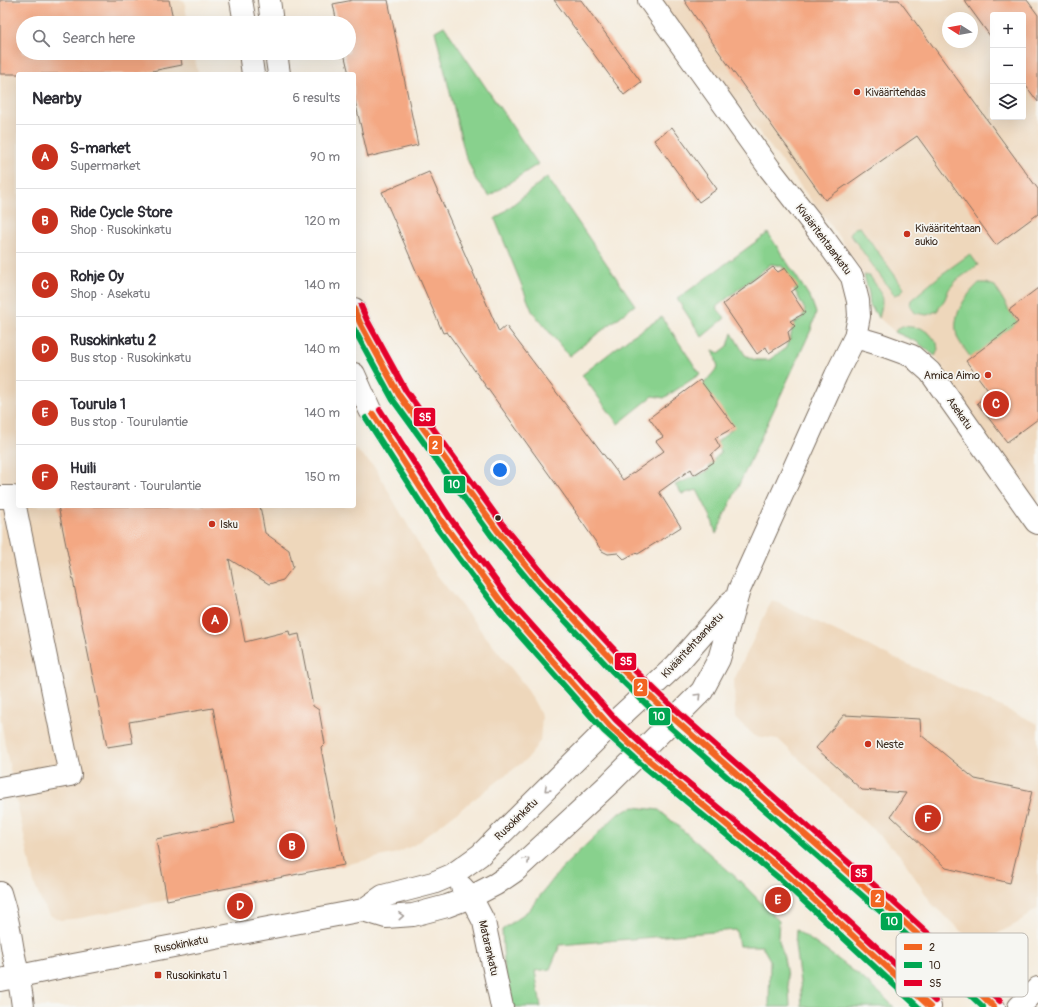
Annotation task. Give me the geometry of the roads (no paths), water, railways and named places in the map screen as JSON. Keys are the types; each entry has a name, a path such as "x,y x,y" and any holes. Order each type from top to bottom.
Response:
{"main road":[{"path":"241,0 244,16"},
{"path":"269,0 271,16"},
{"name":"Kivääritehtaankatu","path":"640,753 702,691 719,659 737,596 836,375 855,337 858,316 858,301 852,277 770,169 648,0"},
{"path":"251,60 253,72"},
{"path":"277,60 279,72"},
{"path":"356,314 399,395 497,530 540,581 613,661 674,719 916,933"},
{"name":"Asekatu","path":"855,337 912,356 930,372 1038,523"},
{"path":"356,378 370,410 443,523 474,566 506,608 610,726 640,753 785,873 896,976"},
{"path":"0,497 13,497 70,775 0,788"},
{"name":"Kivääritehtaankatu","path":"646,692 676,665 737,596"},
{"name":"Rusokinkatu","path":"9,979 63,967 363,910 383,896 433,883 452,875 480,855 646,692"},
{"name":"Rusokinkatu","path":"363,910 386,916 413,915 447,906 471,897 496,884 515,871 640,753"},
{"name":"Matarankatu","path":"452,875 471,897 484,922 502,1007"},
{"path":"0,893 6,912 9,979 23,1007"},
{"path":"1019,1007 1038,988"},
{"path":"919,997 930,1007"},
{"path":"984,997 994,1007"}],"place":[{"name":"Kivääritehdas","path":"857,92"},
{"name":"Kivääritehtaan aukio","path":"907,234"},
{"name":"Amica Aimo","path":"988,375"},
{"name":"Rohje Oy","path":"996,404"},
{"name":"Isku","path":"212,524"},
{"name":"S-market","path":"215,620"},
{"name":"Neste","path":"868,744"},
{"name":"Huili","path":"928,818"},
{"name":"Ride Cycle Store","path":"292,846"},
{"name":"Tourula 1","path":"778,900"},
{"name":"Rusokinkatu 2","path":"240,906"},
{"name":"Rusokinkatu 1","path":"158,975"}]}
